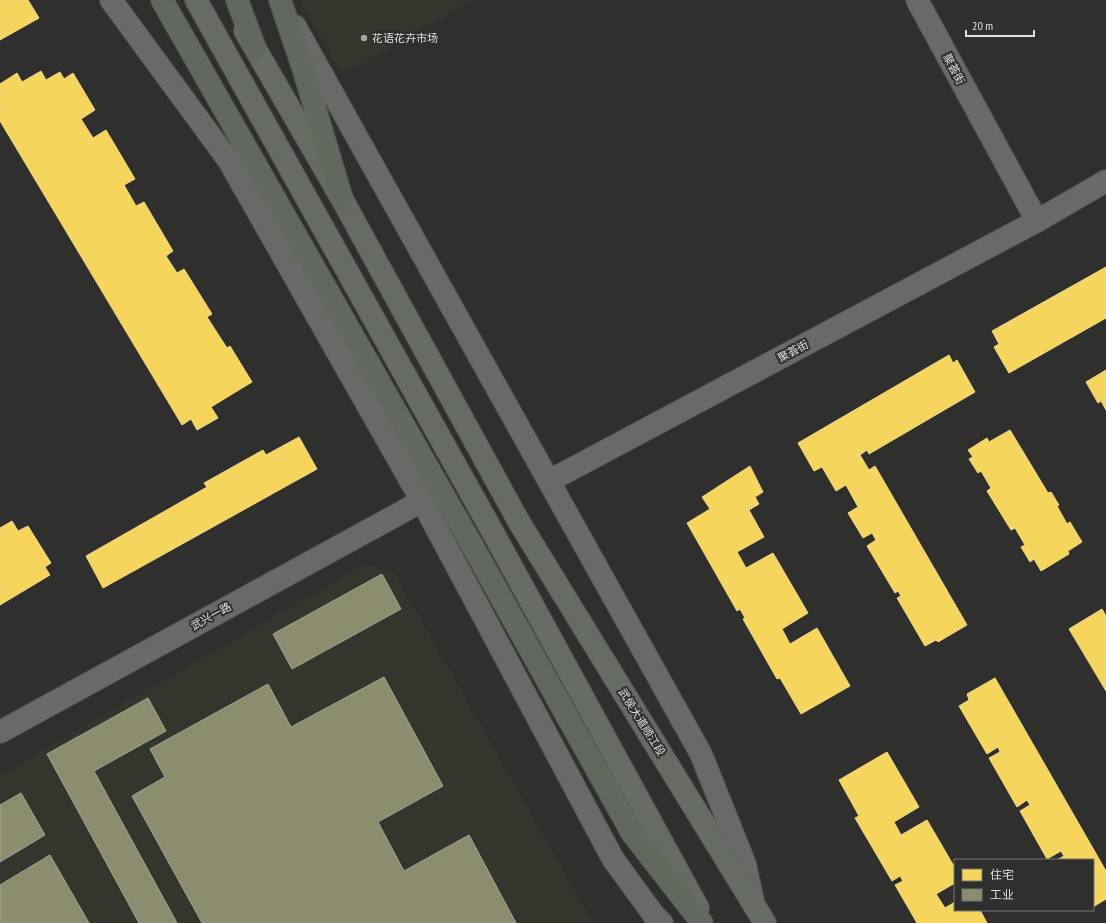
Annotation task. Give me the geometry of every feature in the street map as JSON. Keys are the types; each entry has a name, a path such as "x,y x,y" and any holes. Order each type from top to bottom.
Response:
{"highway":[{"path":"162,0 473,546 632,832 702,923"},
{"path":"238,0 255,48"},
{"path":"280,0 304,71 342,199"}],"main road":[{"path":"196,0 496,538 706,923"},
{"name":"武侯大道顺江段","path":"228,0 342,199 519,522 759,914"}],"street":[{"path":"111,0 229,161 422,501 613,859 662,923"},
{"path":"280,0 701,754 745,864 759,914"},
{"name":"聚荟街","path":"917,0 1037,222"},
{"name":"聚荟街","path":"549,481 1037,222 1106,181"},
{"name":"武兴一路","path":"0,732 422,501"}],"shaded area":[{"name":"花语花卉市场","path":"299,0 473,0 342,75"},
{"path":"363,565 394,572 594,923 0,923 0,775"}],"building: 住宅":[{"path":"0,0 28,0 39,18 0,40"},
{"path":"41,71 46,80 60,72 64,79 73,73 95,110 81,119 93,138 106,130 135,179 124,185 136,206 144,202 173,251 166,256 177,273 184,269 212,314 207,317 227,348 230,346 252,382 211,407 218,418 197,430 191,419 182,425 0,121 0,84 17,73 22,82"},
{"path":"1106,267 1106,318 1009,373 994,347 999,344 992,331"},
{"path":"949,355 953,363 957,360 975,392 869,454 867,450 860,455 869,470 875,466 967,625 938,642 936,640 925,646 897,598 901,596 898,591 895,593 867,546 876,540 872,533 863,538 848,513 858,507 846,485 836,491 822,467 814,471 798,443"},
{"path":"1106,370 1106,410 1101,401 1098,403 1086,382"},
{"path":"1010,430 1048,493 1051,492 1059,505 1057,506 1067,524 1070,522 1082,542 1068,551 1069,554 1041,571 1034,559 1030,562 1021,547 1025,545 1015,528 1011,530 987,491 991,488 981,471 978,473 969,459 973,457 968,450 987,438 989,442"},
{"path":"299,437 317,469 103,588 86,556 207,487 204,483 263,450 266,455"},
{"path":"750,466 763,492 755,497 759,504 749,510 764,537 737,552 746,568 773,553 808,613 782,629 790,644 817,628 850,686 801,714 780,678 777,679 743,619 745,618 740,609 737,611 687,523 710,509 702,497"},
{"path":"12,521 18,531 28,526 51,563 45,567 50,575 0,605 0,528"},
{"path":"1102,609 1106,616 1106,691 1069,629"},
{"path":"995,678 1106,871 1106,899 1094,906 1094,859 1059,859 1064,856 1061,851 1047,859 1020,811 1030,805 1027,800 1017,807 989,758 1000,752 998,747 987,754 959,706 969,700 967,694"},
{"path":"887,752 919,807 894,822 901,835 927,820 954,866 954,884 936,894 945,908 954,903 954,911 981,911 987,923 917,923 895,885 903,881 900,876 892,881 855,818 859,816 839,780"}],"building: 工业":[{"path":"382,574 401,609 292,669 273,634"},
{"path":"384,677 443,786 378,822 404,871 469,835 516,923 202,923 132,796 165,777 150,749 268,684 291,727"},
{"path":"148,698 166,731 94,771 177,923 139,923 47,754"},
{"path":"21,793 45,835 0,862 0,805"},
{"path":"50,855 89,923 0,923 0,885"}],"place":[{"name":"花语花卉市场","path":"364,38"}]}
